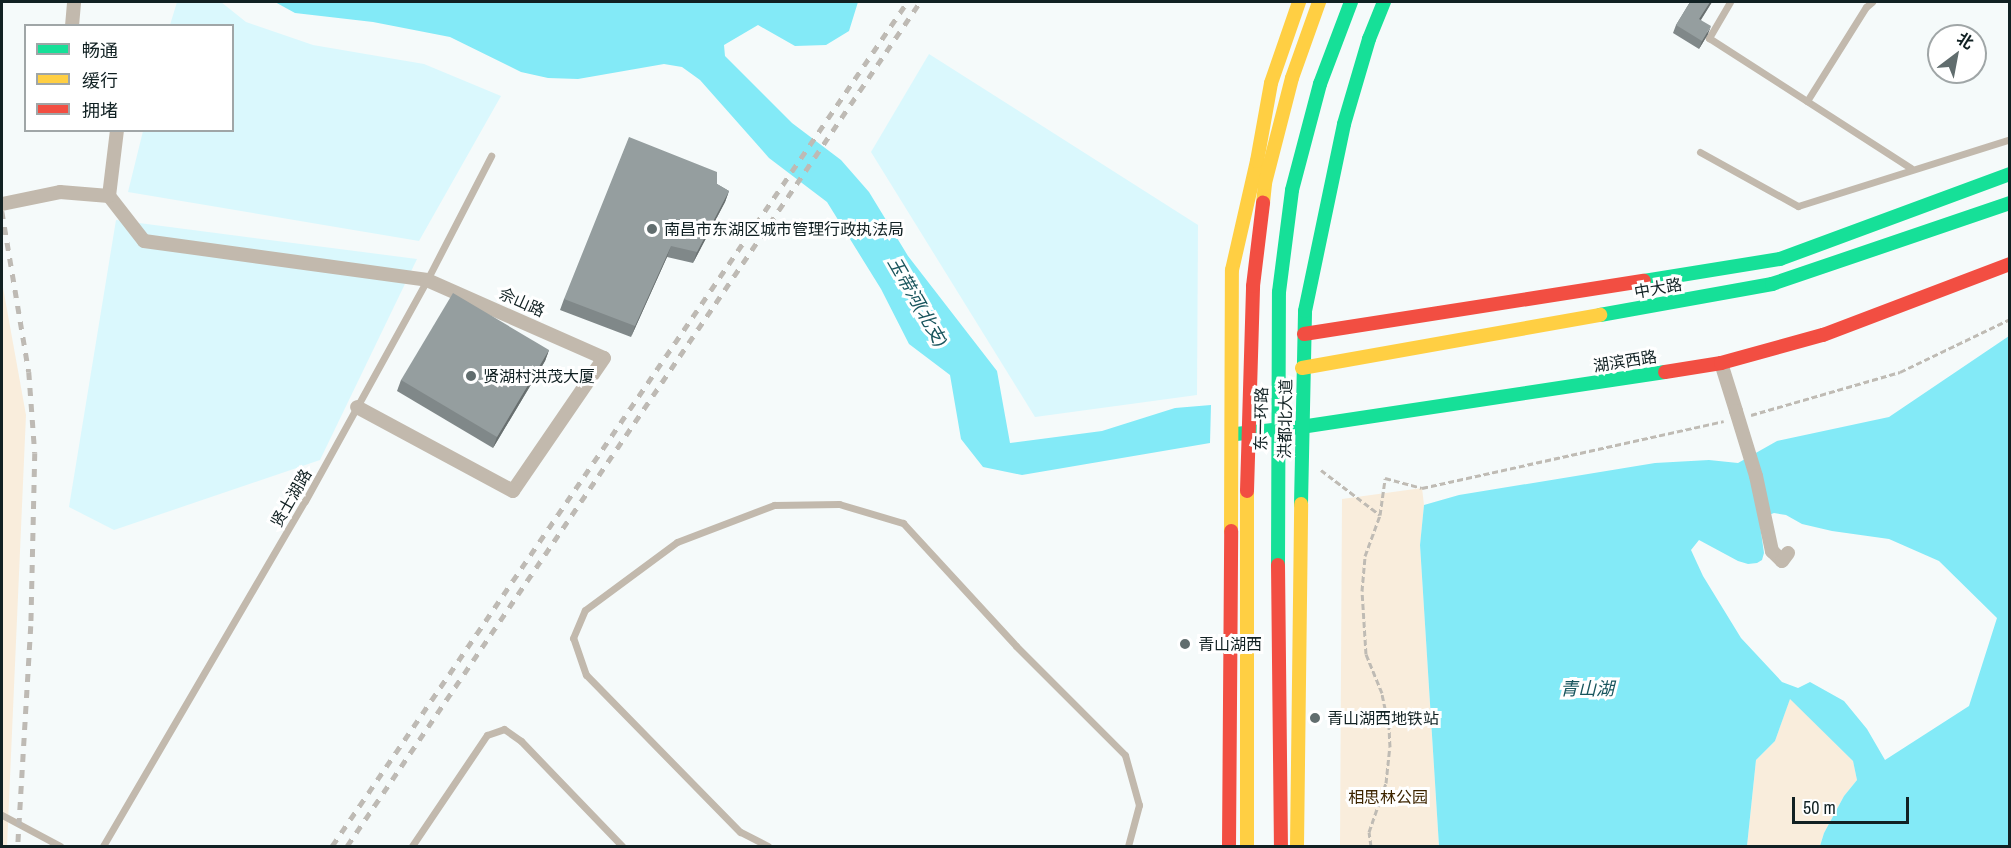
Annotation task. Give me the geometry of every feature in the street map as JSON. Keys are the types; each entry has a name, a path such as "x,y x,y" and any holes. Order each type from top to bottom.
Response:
{"main road":[{"path":"1229,846 1232,270 1257,162 1271,83 1299,2"},
{"name":"东一环路","path":"1247,846 1246,509 1253,286 1265,183 1292,78 1319,2"},
{"name":"东一环路","path":"1281,846 1277,512 1279,292 1292,190 1320,84 1351,2"},
{"name":"洪都北大道","path":"1297,846 1301,427 1305,310 1344,124 1384,2"},
{"name":"中大路","path":"1304,334 1780,259 2010,174"},
{"name":"中大路","path":"1302,368 1772,284 2010,203"},
{"name":"湖滨西路","path":"1231,435 1301,427 1721,363 1823,335 2010,264"},
{"path":"1233,846 1247,740"}],"street":[{"path":"72,24 74,2"},
{"path":"2,204 60,192 109,196 117,132"},
{"name":"佘山路","path":"109,196 144,241 427,280 604,358 513,491 357,407"},
{"path":"1721,363 1756,476 1772,551 1782,561 1788,553"}],"lane":[{"path":"1730,2 1709,38 1911,168"},
{"path":"1808,101 1866,7 1872,2"},
{"path":"1700,152 1798,206 1911,168 2010,139"},
{"name":"贤士湖路","path":"103,846 357,407 427,280 491,156"},
{"path":"768,846 740,832 586,675 573,638 585,610 677,542 774,505 839,504 903,523 1016,646 1125,755 1139,805 1128,846"},
{"path":"412,846 487,735 504,729 521,741 622,846"},
{"path":"2,815 60,846"}],"path":[{"path":"1371,846 1369,832 1386,783 1390,747 1389,726 1382,693 1366,654 1362,591 1365,556 1380,515 1385,478 1422,488 1736,416 1775,410 1900,372 2010,319"},
{"path":"1321,470 1380,515"}],"shaded area":[{"path":"177,2 221,2 246,22 313,45 424,64 501,96 419,241 128,192 143,132 234,132 234,24 170,24"},
{"path":"929,54 1198,225 1197,395 1035,417 871,152"},
{"path":"116,220 417,259 320,460 114,530 69,507"}],"green space":[{"path":"2,282 26,415 7,846 2,846"},
{"name":"相思林公园","path":"1422,488 1424,505 1420,545 1439,846 1340,846 1342,499"},
{"path":"1790,698 1853,761 1857,780 1844,796 1824,833 1820,846 1747,846 1756,760 1775,741"}],"water":[{"name":"玉带河(北支)","path":"275,2 858,2 849,31 826,45 795,46 758,25 724,45 725,56 792,123 841,160 869,192 908,256 997,371 1010,443 1102,431 1175,408 1211,405 1210,443 1022,475 983,467 961,439 950,375 909,344 881,289 827,202 769,158 700,80 682,67 664,64 578,79 548,78 521,72 450,37 373,22 295,13"},
{"name":"青山湖","path":"2009,336 2009,846 1820,846 1824,833 1844,796 1857,780 1853,761 1790,699 1775,741 1756,760 1747,846 1439,846 1420,545 1424,505 1459,495 1655,463 1709,460 1738,463 1777,441 1889,417","holes":["1774,513 1786,515 1802,524 1832,531 1889,539 1939,561 1997,618 1969,706 1885,760 1867,729 1844,701 1810,682 1798,688 1782,682 1741,638 1703,576 1691,550 1699,540 1738,561 1748,564 1757,563 1762,560 1764,553 1760,525 1766,516"]}],"building":[{"path":"1690,2 1710,2 1699,19 1711,26 1702,41 1676,25"},
{"name":"南昌市东湖区城市管理行政执法局","path":"629,137 717,172 717,184 729,191 697,252 671,246 635,326 564,299"},
{"name":"贤湖村洪茂大厦","path":"453,293 549,350 497,437 401,380"}],"railway":[{"path":"332,846 907,2"},
{"path":"347,846 920,2"},
{"path":"2,211 29,372 35,453 31,626 18,846"}],"traffic: fast":[{"path":"1278,565 1279,292 1292,190 1320,84 1351,2"},
{"path":"1301,504 1305,311 1344,124 1369,39 1384,2"},
{"path":"1644,281 1780,259 2010,174"},
{"path":"1600,315 1772,284 2010,203"},
{"path":"1236,434 1301,427 1665,372"}],"traffic: slow":[{"path":"1231,531 1232,270 1257,161 1271,83 1299,2"},
{"path":"1263,203 1265,183 1292,78 1319,2"},
{"path":"1302,368 1600,315"},
{"path":"1247,491 1247,846"},
{"path":"1297,846 1301,504"}],"traffic: jam":[{"path":"1247,491 1253,286 1263,203"},
{"path":"1665,372 1721,363 1823,335 2010,264"},
{"path":"1304,334 1644,281"},
{"path":"1229,846 1231,531"},
{"path":"1278,565 1281,846"}],"place":[{"name":"南昌市东湖区城市管理行政执法局","path":"652,229"},
{"name":"贤湖村洪茂大厦","path":"471,376"},
{"name":"青山湖西","path":"1185,644"},
{"name":"青山湖西地铁站","path":"1315,718"}]}
